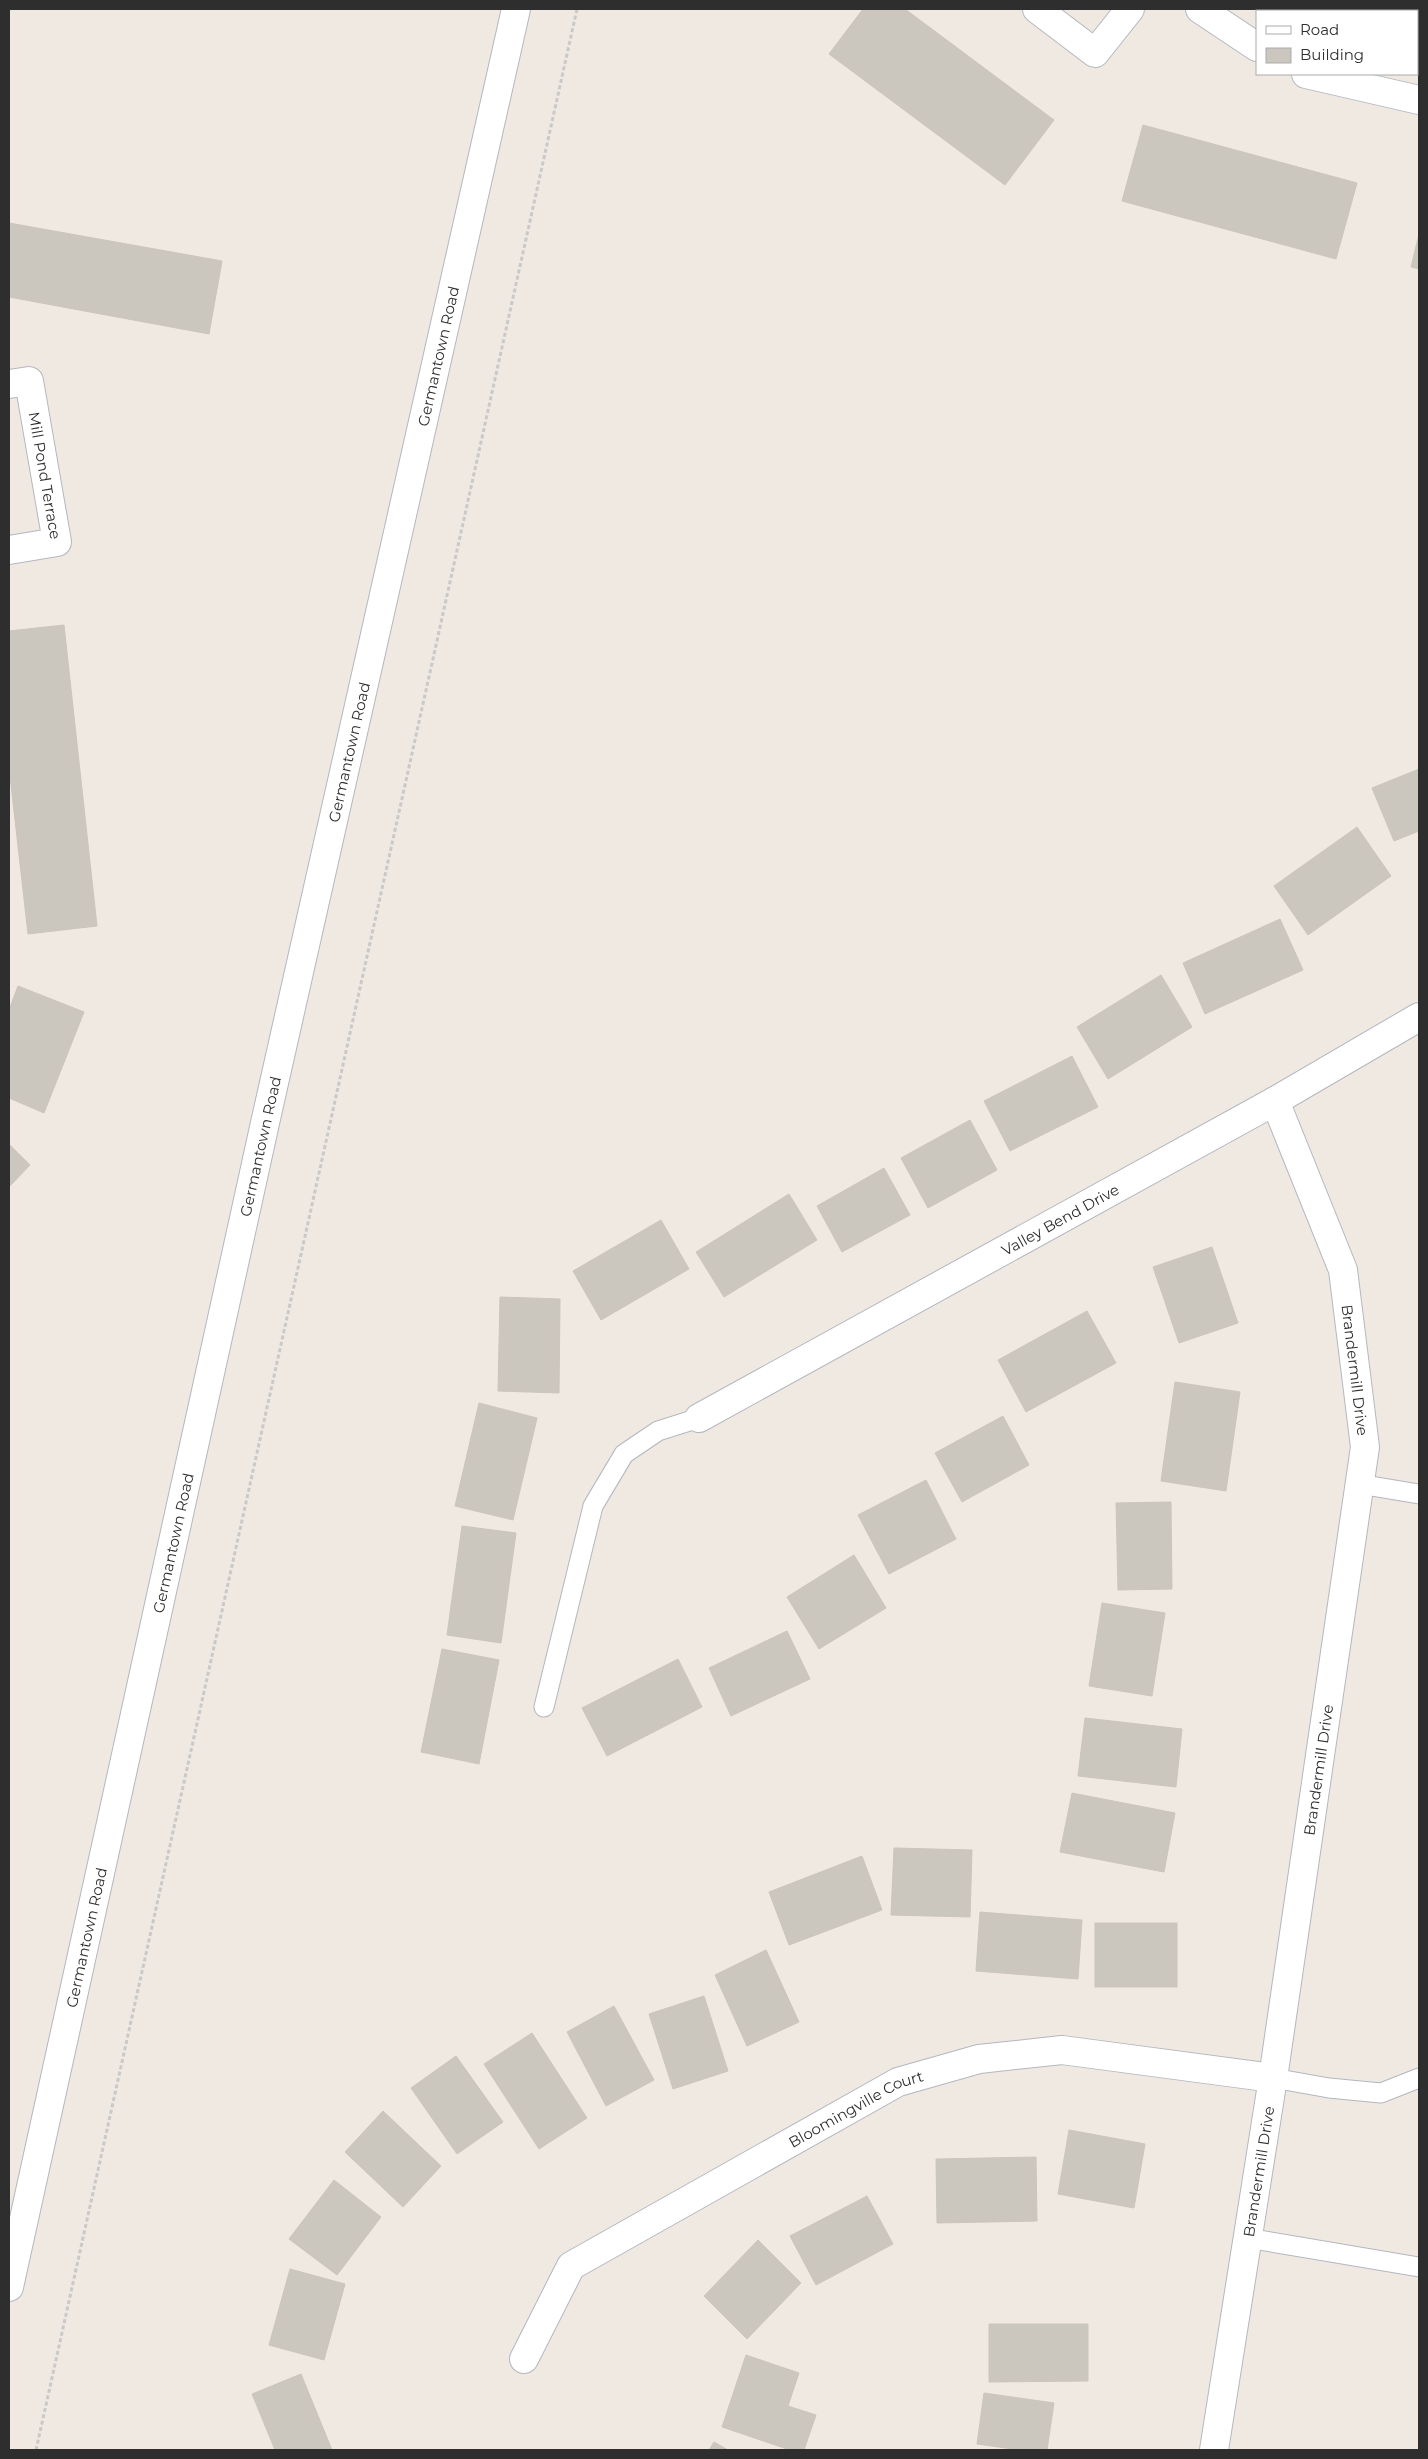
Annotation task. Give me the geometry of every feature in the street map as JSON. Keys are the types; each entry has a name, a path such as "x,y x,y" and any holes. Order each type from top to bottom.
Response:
{"street":[{"name":"Germantown Road","path":"9,2287 267,1114 516,9"},
{"path":"1036,9 1095,53 1130,9"},
{"path":"1200,9 1256,46"},
{"path":"1310,75 1419,100"},
{"name":"Mill Pond Terrace","path":"9,384 29,381 57,542 9,550"},
{"name":"Valley Bend Drive","path":"699,1418 1275,1101 1419,1017"},
{"name":"Brandermill Drive","path":"1214,2450 1273,2078 1365,1447 1343,1270 1275,1101"},
{"name":"Bloomingville Court","path":"524,2359 571,2266 898,2082 978,2059 1062,2050 1273,2078"}],"lane":[{"path":"544,1707 593,1506 624,1454 658,1431 699,1418"},
{"path":"1359,1484 1419,1494"},
{"path":"1273,2078 1329,2088 1381,2093 1419,2078"},
{"path":"1247,2238 1419,2267"}],"path":[{"path":"36,2450 577,9"}],"building":[{"path":"863,9 905,9 1054,120 1005,185 829,54"},
{"path":"1143,125 1357,183 1336,259 1122,201"},
{"path":"9,223 222,261 209,334 9,297"},
{"path":"1419,234 1419,269 1411,267"},
{"path":"64,625 97,926 28,934 9,767 9,631"},
{"path":"1419,769 1419,831 1394,841 1372,788"},
{"path":"1357,827 1391,876 1308,935 1274,886"},
{"path":"1280,919 1303,970 1205,1014 1183,963"},
{"path":"1161,975 1192,1027 1108,1079 1077,1027"},
{"path":"18,986 84,1012 44,1113 9,1098 9,1010"},
{"path":"1072,1056 1098,1107 1010,1151 984,1101"},
{"path":"970,1120 997,1170 928,1208 901,1158"},
{"path":"9,1144 30,1165 9,1187"},
{"path":"884,1168 910,1215 842,1252 817,1206"},
{"path":"789,1194 817,1240 724,1297 696,1252"},
{"path":"661,1220 689,1269 601,1320 573,1271"},
{"path":"1212,1247 1238,1323 1179,1343 1153,1267"},
{"path":"500,1297 560,1299 559,1393 498,1391"},
{"path":"1087,1311 1116,1363 1026,1412 998,1360"},
{"path":"1175,1382 1240,1392 1226,1491 1161,1481"},
{"path":"479,1403 537,1418 513,1520 455,1506"},
{"path":"1003,1416 1029,1465 962,1502 935,1453"},
{"path":"926,1480 956,1539 889,1574 858,1515"},
{"path":"1171,1502 1172,1589 1118,1590 1116,1503"},
{"path":"462,1526 516,1533 501,1643 447,1635"},
{"path":"854,1555 886,1608 819,1649 787,1597"},
{"path":"1102,1603 1165,1613 1152,1696 1089,1686"},
{"path":"787,1631 810,1679 731,1716 709,1668"},
{"path":"442,1649 499,1660 479,1764 421,1752"},
{"path":"678,1659 702,1707 607,1756 582,1708"},
{"path":"1085,1718 1182,1729 1176,1787 1078,1776"},
{"path":"1072,1793 1175,1813 1164,1872 1060,1852"},
{"path":"894,1848 972,1850 970,1917 891,1915"},
{"path":"862,1856 882,1910 789,1945 769,1892"},
{"path":"980,1912 1082,1920 1078,1979 976,1971"},
{"path":"1095,1923 1177,1923 1177,1987 1095,1987"},
{"path":"766,1950 799,2022 747,2046 715,1975"},
{"path":"704,1996 728,2071 673,2089 649,2014"},
{"path":"614,2006 654,2080 606,2106 567,2032"},
{"path":"532,2033 587,2118 539,2149 484,2064"},
{"path":"456,2056 503,2122 457,2154 411,2088"},
{"path":"383,2111 441,2166 403,2207 345,2152"},
{"path":"1069,2130 1145,2144 1134,2208 1058,2194"},
{"path":"1036,2157 1037,2221 937,2223 936,2159"},
{"path":"334,2180 381,2217 337,2275 289,2239"},
{"path":"867,2196 893,2244 816,2285 790,2236"},
{"path":"758,2240 801,2283 747,2339 704,2296"},
{"path":"290,2269 345,2284 324,2360 269,2345"},
{"path":"989,2324 1088,2324 1088,2381 989,2382"},
{"path":"746,2355 799,2373 788,2406 816,2415 804,2450 790,2450 722,2427"},
{"path":"301,2374 332,2450 275,2450 252,2394"},
{"path":"984,2393 1054,2403 1047,2450 1020,2450 977,2444"},
{"path":"714,2442 728,2450 709,2450"}]}
